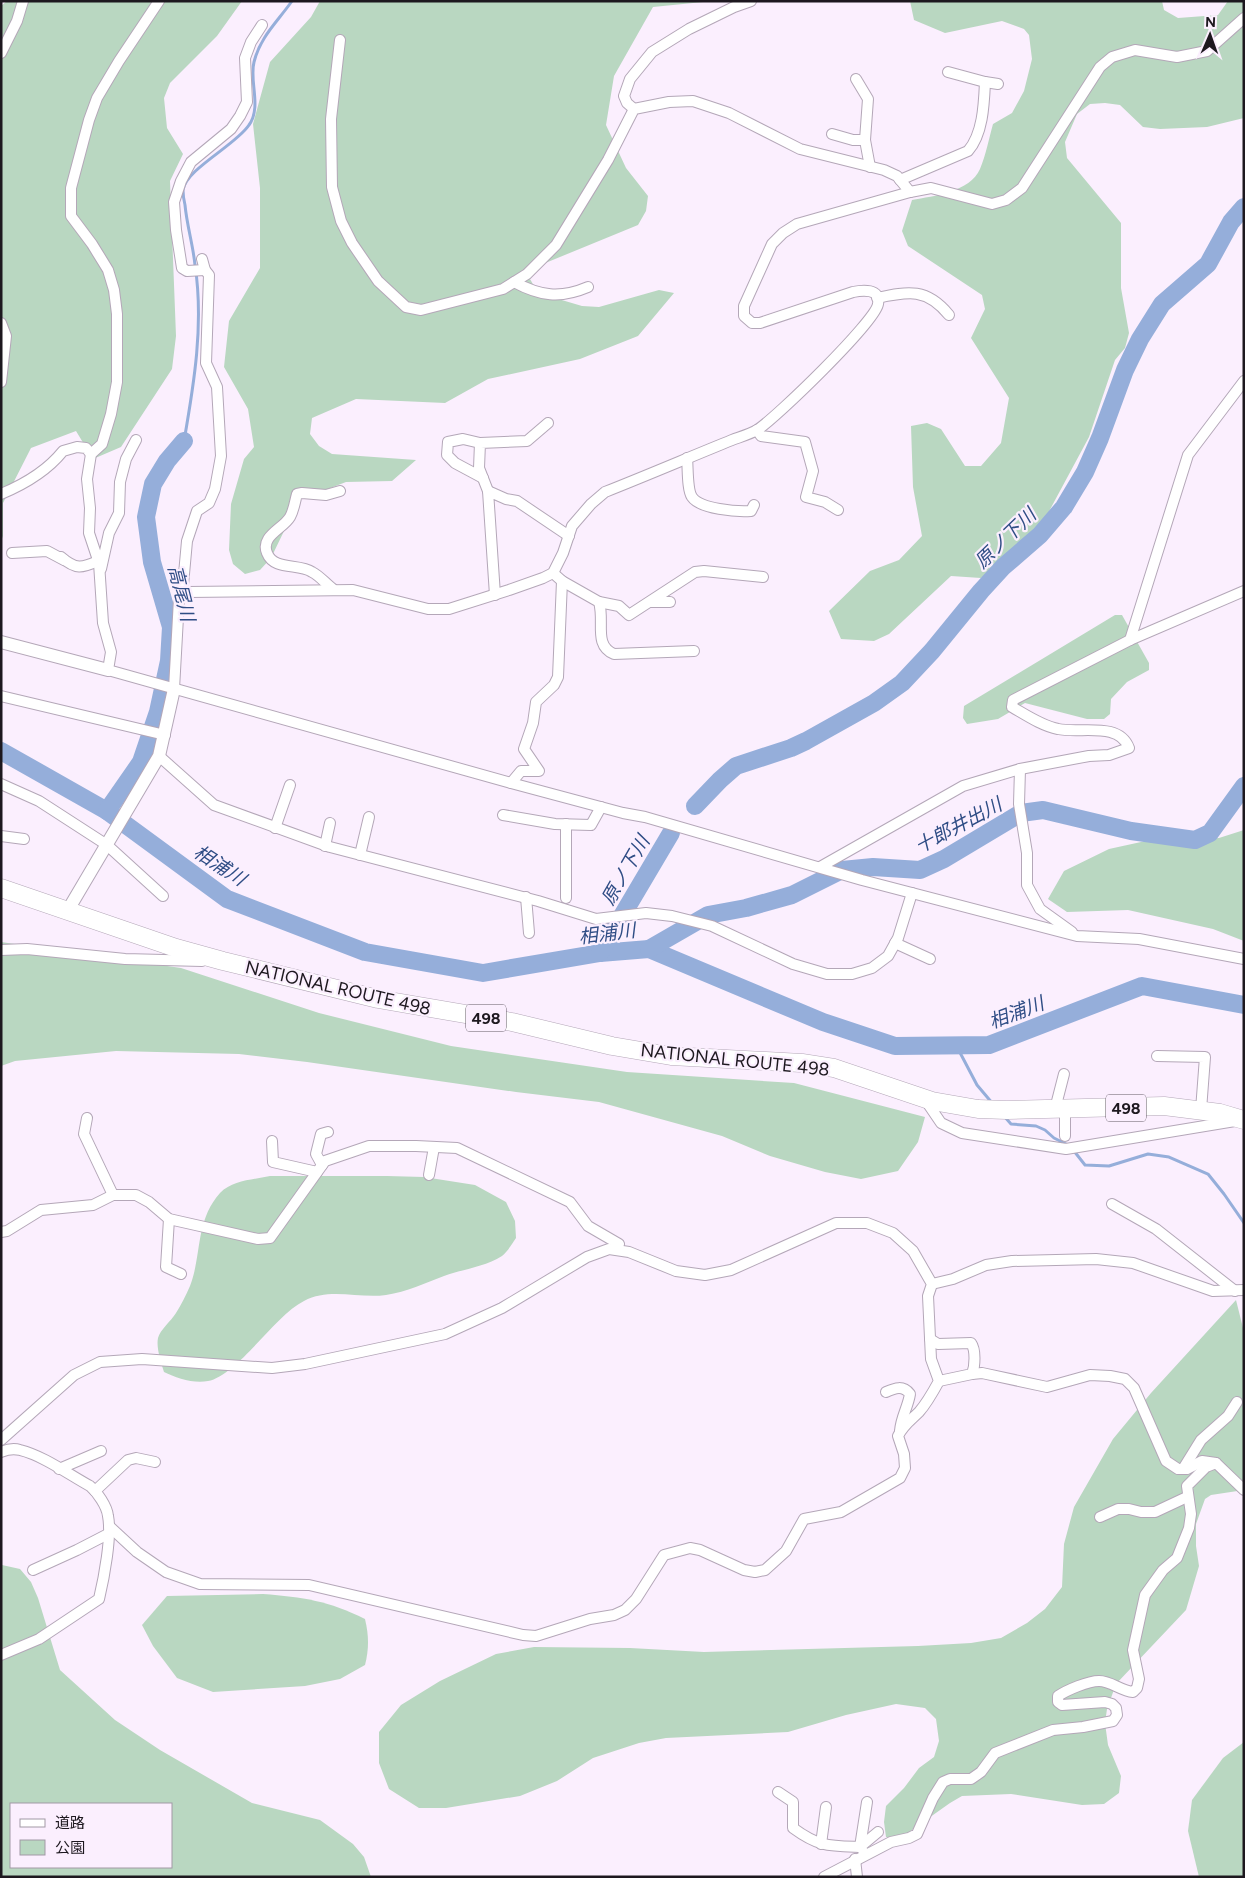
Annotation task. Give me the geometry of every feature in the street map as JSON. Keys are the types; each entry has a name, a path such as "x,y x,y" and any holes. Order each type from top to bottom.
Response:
{"highway":[{"name":"NATIONAL ROUTE 498","path":"1,888 176,948 223,961 378,999 512,1022 622,1048 671,1056 802,1063 834,1068 924,1098 978,1109 1164,1106 1200,1110 1244,1120"}],"street":[{"path":"1,53 17,21 23,1"},
{"path":"108,670 111,652 103,623 98,561 89,533 90,508 87,479 91,454 102,444 112,414 117,382 118,314 108,270 71,216 71,188 89,120 97,98 159,1"},
{"path":"634,109 627,103 624,96 630,79 652,52 689,29 734,7 751,1"},
{"path":"68,910 159,756 161,734 170,688 178,605 179,599 182,596 188,592 333,589 353,590 428,609 449,609 495,595 553,573 563,553 572,526 605,492 757,430 805,387 853,339 875,312 878,298 874,293 866,290 853,292 760,323 752,323 744,316 744,306 772,244 783,234 797,224 814,218 931,188 992,204 1006,200 1022,188 1100,67 1112,57 1135,50 1177,57 1207,51 1244,18"},
{"path":"204,270 189,271 182,268 174,202 181,181 191,162 232,129 247,102 245,58 251,42 262,25"},
{"path":"340,40 331,118 332,187 341,221 352,243 378,281 406,307 421,310 503,289 527,274 556,245 608,160 634,109"},
{"path":"948,72 998,84"},
{"path":"856,79 868,99 865,140 870,167"},
{"path":"900,180 968,151 973,146 984,110 985,82"},
{"path":"634,109 669,102 693,101 729,113 800,149 897,176 910,192"},
{"path":"832,134 853,140 865,140"},
{"path":"182,596 187,541 197,511 209,503 212,496 222,456 218,387 206,363 208,275 204,270 202,259"},
{"path":"514,282 530,290 550,295 573,294 588,287"},
{"path":"878,298 899,294 916,294 931,298 939,303 949,315"},
{"path":"1,323 6,336 1,382"},
{"path":"1130,640 1188,455 1244,381"},
{"path":"483,478 455,463 447,455 448,442 463,438 480,443 527,441 548,423"},
{"path":"757,430 761,436 805,442 813,470 806,497 825,502 838,510"},
{"path":"100,575 109,533 119,513 120,482 126,460 136,440"},
{"path":"480,443 479,468 488,491 495,595"},
{"path":"1,494 19,487 53,463 62,450 77,447 86,448 91,454"},
{"path":"687,458 690,496 699,504 740,512 751,511 754,505"},
{"path":"333,589 311,570 275,562 267,555 265,546 269,536 284,525 292,515 297,494 326,496 340,491"},
{"path":"488,491 506,499 517,501 568,536"},
{"path":"52,548 64,560"},
{"path":"12,553 47,551 74,566 83,568 98,561"},
{"path":"553,573 562,581 599,602 620,606 629,614 651,602 695,572 704,571 763,577"},
{"path":"511,783 521,772 539,771 524,749 533,723 536,702 554,686 558,677 562,581"},
{"path":"820,867 963,786 1020,769 1089,756 1109,755 1129,748 1126,741 1115,734 1098,730 1070,731 1055,729 1012,707 1014,700 1130,640 1244,591"},
{"path":"599,602 602,611 601,644 606,651 614,654 694,651"},
{"path":"651,602 670,602"},
{"path":"1,642 108,670 152,684 511,783 645,817 862,880 1077,936 1139,939 1244,959"},
{"path":"1,696 161,734"},
{"path":"159,756 214,805 325,846 526,898 596,919 646,914 672,916 712,926 793,964 827,974 852,974 872,968 888,956 895,943 912,893"},
{"path":"1020,769 1019,804 1026,853 1027,885 1040,909 1077,936"},
{"path":"1,784 39,801 109,842 163,896"},
{"path":"275,828 290,785"},
{"path":"503,815 566,824 591,825 601,807"},
{"path":"360,855 369,817"},
{"path":"325,846 330,823"},
{"path":"566,824 566,898"},
{"path":"1,836 24,839"},
{"path":"526,898 529,933"},
{"path":"895,943 930,959"},
{"path":"1,950 27,949 126,959 223,961"},
{"path":"1156,1056 1205,1057 1200,1110"},
{"path":"1064,1074 1060,1109 1065,1136"},
{"path":"924,1098 941,1123 962,1133 1066,1149 1244,1120"},
{"path":"87,1118 84,1134 112,1195"},
{"path":"319,1169 316,1154 321,1134 328,1132"},
{"path":"272,1142 272,1162 319,1169"},
{"path":"1,1232 8,1231 41,1210 93,1206 112,1195 136,1195 149,1202 169,1219 258,1239 270,1238 325,1161 369,1146 434,1147 457,1148 570,1202 588,1226 619,1244"},
{"path":"429,1175 434,1147"},
{"path":"1112,1204 1156,1229 1239,1290"},
{"path":"169,1219 166,1267 181,1274"},
{"path":"1,1440 74,1375 100,1362 142,1359 272,1368 305,1364 445,1334 502,1308 587,1257 609,1250 629,1252 676,1271 705,1275 731,1270 836,1223 867,1223 892,1233 913,1251 932,1284 928,1296 931,1359 939,1381 933,1394 903,1426 899,1434"},
{"path":"932,1284 953,1279 986,1265 1012,1261 1096,1259 1133,1264 1213,1291 1239,1290"},
{"path":"930,1340 938,1344 971,1343 974,1347 974,1369 972,1374"},
{"path":"939,1381 982,1373 1047,1387 1090,1375 1124,1379 1134,1388 1166,1460 1178,1469 1187,1470 1202,1461 1216,1463 1244,1490"},
{"path":"109,1530 166,1572 200,1584 309,1585 523,1635 536,1636 590,1619 614,1615 625,1610 636,1599 664,1555 672,1552 690,1548 700,1550 744,1570 755,1572 765,1570 786,1551 804,1519 841,1512 900,1478 905,1468 904,1454 898,1436 901,1417 909,1402 910,1394 901,1387 886,1392"},
{"path":"1183,1469 1201,1440 1228,1416 1236,1402"},
{"path":"1,1452 9,1449 20,1449 96,1490 108,1514 109,1530 105,1574 99,1598 39,1639 1,1655"},
{"path":"59,1469 101,1452"},
{"path":"96,1490 128,1460 136,1458 155,1462"},
{"path":"824,1877 860,1854 917,1834 932,1798 943,1782 950,1779 971,1780 981,1772 995,1753 1053,1730 1113,1721 1117,1715 1116,1708 1112,1704 1105,1702 1062,1705 1058,1702 1058,1696 1068,1690 1099,1681 1126,1691 1133,1692 1137,1688 1139,1679 1134,1650 1145,1595 1163,1570 1177,1558 1189,1528 1191,1514 1187,1497 1187,1486 1206,1466 1216,1463"},
{"path":"1100,1517 1118,1509 1155,1512 1187,1497"},
{"path":"33,1570 78,1550 109,1530"},
{"path":"778,1792 793,1802 793,1828 810,1840 860,1854"},
{"path":"857,1877 867,1802"},
{"path":"821,1844 826,1807"},
{"path":"860,1854 878,1832"}],"green space":[{"path":"7,1 242,1 217,36 170,83 164,98 167,128 183,154 170,181 176,336 172,369 121,447 93,459 76,431 31,448 3,503 3,536 1,541 1,6"},
{"path":"320,1 713,1 653,7 614,76 606,125 626,168 648,196 646,211 638,225 538,266 530,279 538,293 582,306 599,307 659,290 674,293 638,336 580,359 488,379 445,403 356,399 312,418 310,434 319,446 332,454 416,460 392,481 346,482 299,500 271,558 260,570 245,574 233,564 229,550 231,504 244,459 254,447 248,409 224,367 229,321 260,268 260,188 253,124 270,62 311,17"},
{"path":"910,1 1162,1 1164,10 1178,18 1218,15 1228,1 1244,1 1244,118 1207,127 1160,129 1143,127 1120,105 1090,104 1077,114 1065,142 1067,158 1121,223 1121,288 1129,333 1125,348 1115,360 1089,437 1032,543 981,578 951,576 889,634 874,641 841,639 829,611 870,571 899,560 922,536 913,487 911,426 927,423 941,429 965,466 981,466 1001,443 1009,398 971,338 985,309 982,295 908,246 902,231 912,200 951,192 975,177 982,164 993,124 1012,113 1024,91 1032,59 1029,35 1024,29 1002,21 945,33 914,20"},
{"path":"1115,615 1122,615 1149,663 1149,670 1127,682 1111,699 1110,714 1104,719 1087,719 1025,703 998,719 967,724 963,718 964,706"},
{"path":"1244,830 1244,941 1213,929 1128,910 1067,912 1048,899 1064,871 1109,849 1141,842 1219,838"},
{"path":"1,942 181,968 319,1013 451,1046 627,1072 794,1083 925,1117 918,1142 898,1171 861,1179 825,1172 770,1156 722,1136 599,1102 307,1062 239,1054 116,1051 15,1061 1,1066"},
{"path":"270,1176 424,1177 475,1185 506,1202 515,1221 516,1238 504,1254 495,1260 401,1292 376,1296 334,1294 314,1297 304,1301 292,1308 231,1368 220,1376 208,1381 185,1380 164,1372 158,1351 158,1338 176,1313 190,1286 206,1215 220,1193 231,1185"},
{"path":"1236,1300 1244,1332 1244,1490 1211,1495 1205,1499 1196,1524 1196,1546 1199,1566 1186,1610 1116,1684 1107,1709 1105,1723 1108,1745 1121,1776 1119,1793 1104,1804 1082,1805 1011,1794 962,1796 902,1837 886,1837 884,1822 886,1806 904,1788 919,1768 934,1757 939,1741 936,1719 925,1708 896,1704 846,1715 788,1732 666,1738 639,1743 593,1758 557,1781 520,1796 446,1808 419,1808 389,1789 379,1763 379,1732 401,1705 440,1681 496,1654 534,1647 630,1648 704,1652 971,1643 1001,1638 1027,1623 1045,1609 1062,1587 1064,1544 1074,1507 1113,1439 1151,1393"},
{"path":"2,1565 20,1569 31,1582 38,1598 60,1670 115,1720 160,1750 252,1803 320,1820 353,1844 364,1857 371,1877 1,1877"},
{"path":"263,1594 316,1601 340,1608 365,1619 368,1642 365,1665 340,1679 305,1686 213,1692 177,1678 153,1646 142,1625 167,1596"},
{"path":"1244,1742 1244,1877 1199,1877 1188,1831 1192,1800 1223,1758"}],"waterway":[{"path":"184,441 197,354 198,287 183,190 186,182 202,165 234,141 249,125 255,110 253,69 257,53 265,37 292,1"},
{"name":"原ノ下川","path":"695,806 736,766 791,748 806,741 874,703 902,683 932,651 1003,567 1040,535 1064,507 1085,472 1100,438 1125,370 1140,339 1162,304 1208,264 1231,222 1244,207"},
{"name":"高尾川","path":"107,811 141,762 158,712 169,661 171,627 152,562 146,517 153,484 167,461 184,441"},
{"name":"相浦川","path":"1,751 107,811 227,899 365,952 483,973 600,953 649,949 823,1022 895,1046 989,1045 1142,986 1244,1005"},
{"name":"十郎井出川","path":"649,949 708,915 746,908 792,895 842,870 873,867 920,870 944,859 1021,813 1043,810 1131,831 1195,840 1210,833 1244,786"},
{"name":"原ノ下川","path":"600,953 671,833"},
{"path":"956,1045 977,1085 993,1104"},
{"path":"1004,1116 1011,1124 1036,1126 1068,1145"},
{"path":"1074,1151 1085,1165 1109,1166 1148,1154 1169,1157 1208,1174 1244,1223"}]}
